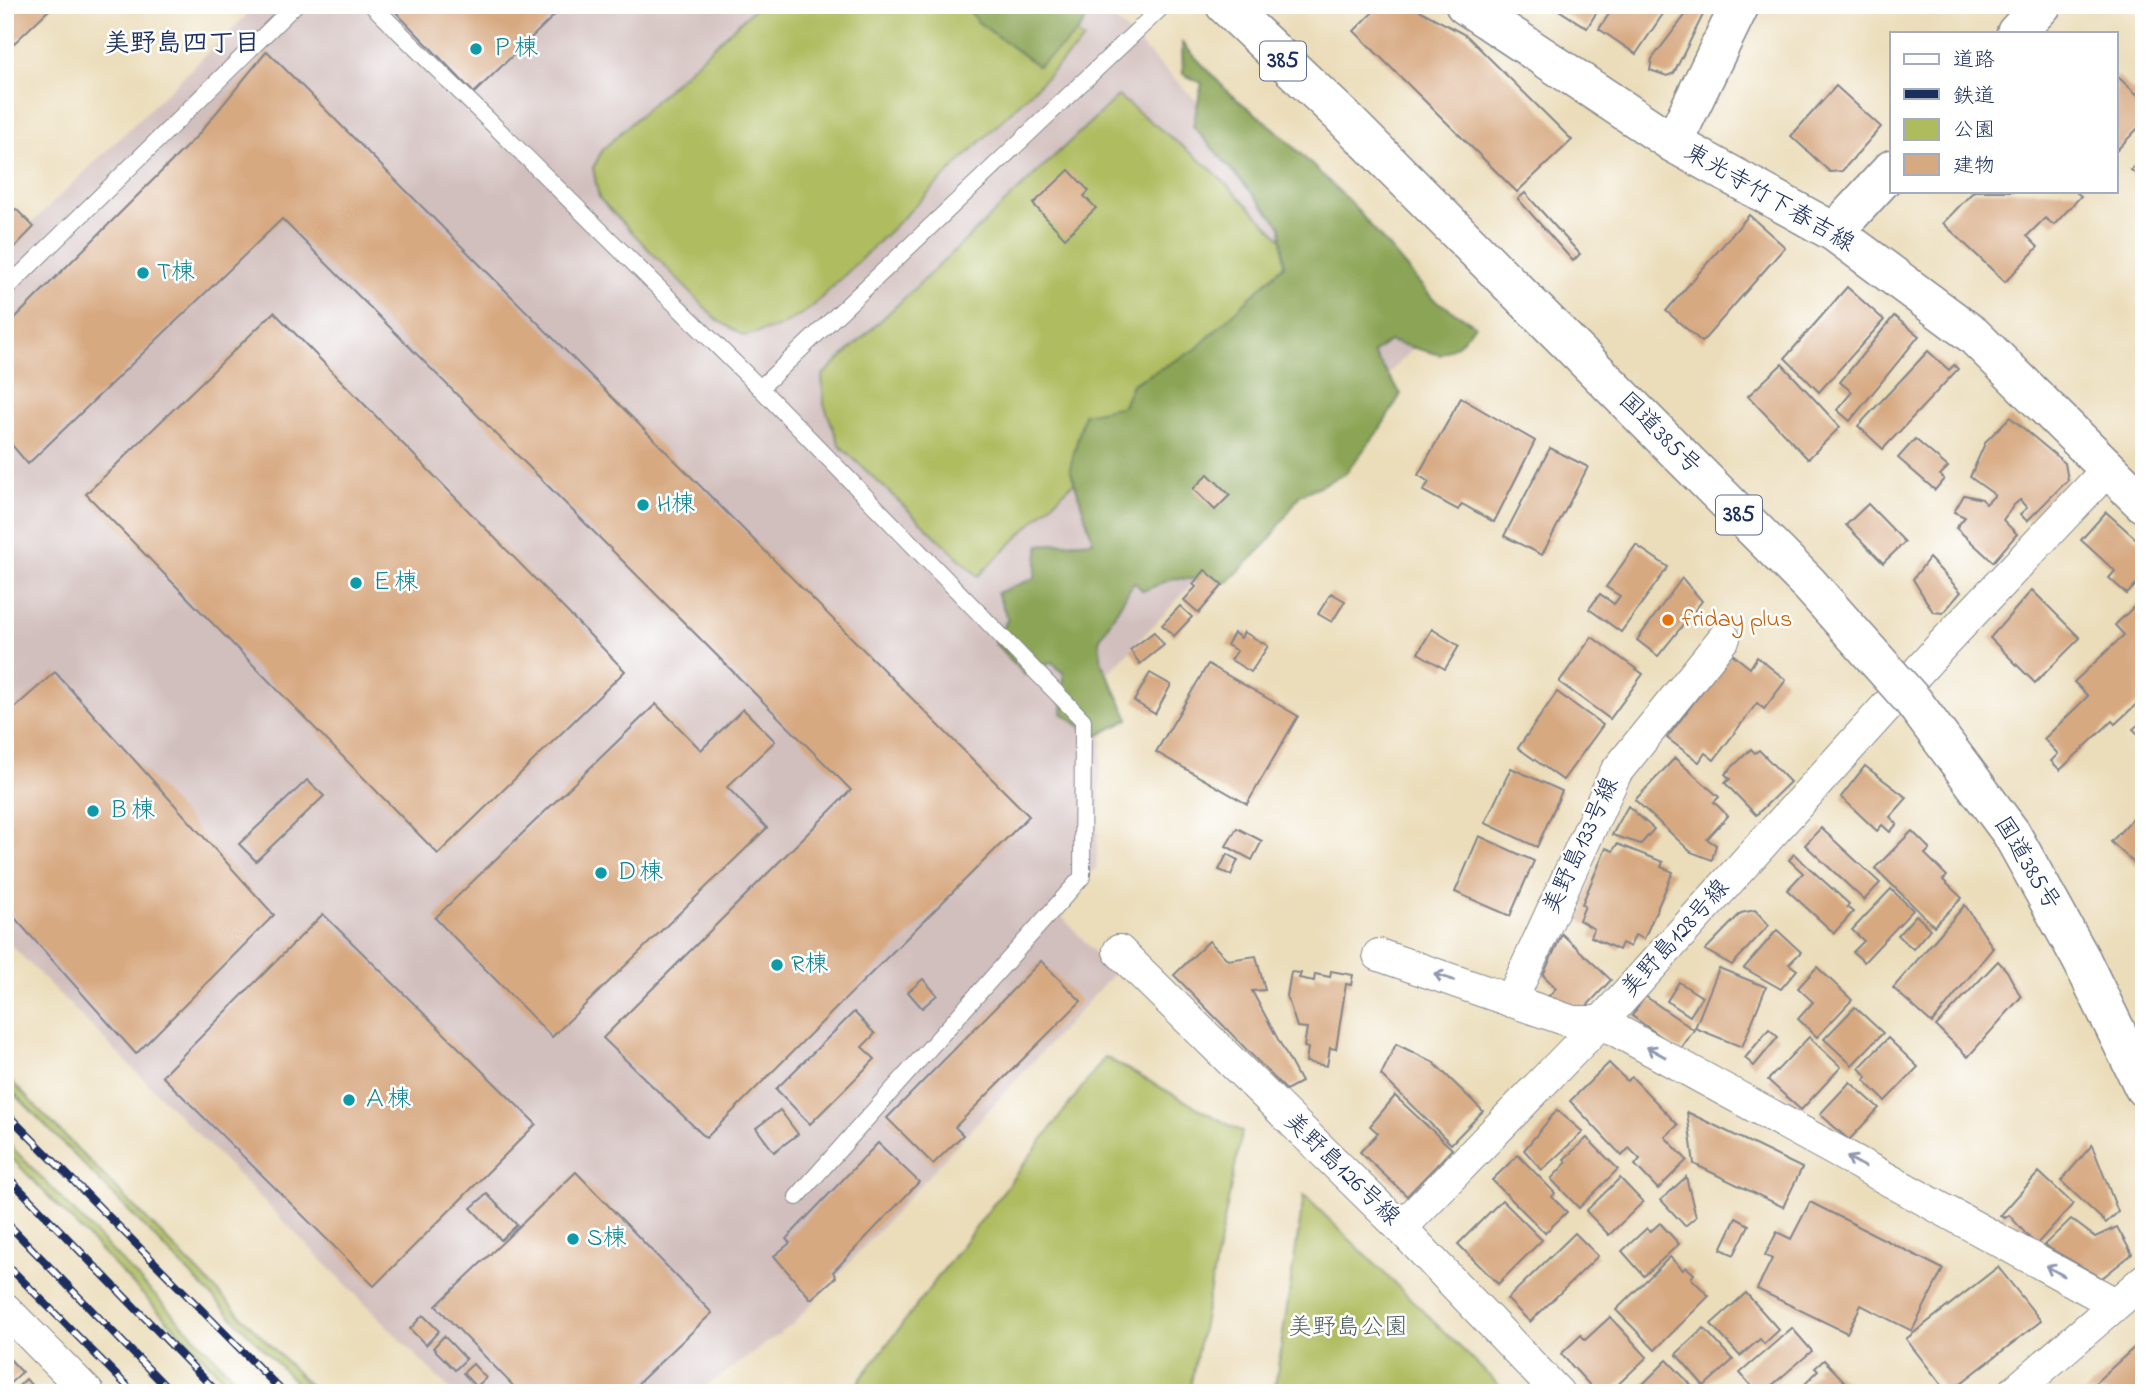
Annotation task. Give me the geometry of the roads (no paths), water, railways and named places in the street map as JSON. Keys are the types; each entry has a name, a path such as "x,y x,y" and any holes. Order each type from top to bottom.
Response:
{"main road":[{"name":"国道385号","path":"1225,5 1342,116 1809,584 1904,691 2011,833 2081,958 2144,1088"},
{"name":"東光寺竹下春吉線","path":"1465,5 1673,144 1834,232 1973,335 2144,504"},
{"path":"1673,144 1740,5"},
{"path":"2017,32 2042,5"},
{"path":"1834,232 1890,171"}],"street":[{"name":"美野島128号線","path":"1402,1228 1601,1022 1943,644 2108,469"},
{"name":"美野島133号線","path":"1511,1001 1616,772 1724,638"},
{"name":"美野島126号線","path":"1119,951 1402,1228 1558,1393"},
{"path":"1380,955 1573,1022 1601,1022 2115,1304"},
{"path":"2013,1393 2144,1280"},
{"path":"5,1309 88,1393"}],"lane":[{"path":"5,290 295,5"},
{"path":"372,5 760,388 1083,720 1082,877 796,1198"},
{"path":"760,388 1164,5"}],"railway":[{"path":"5,1112 284,1393"},
{"path":"5,1174 218,1393"},
{"path":"5,1221 172,1393"},
{"path":"5,1263 134,1393"}],"place":[{"name":"Ｐ棟","path":"476,49"},
{"name":"T棟","path":"143,273"},
{"name":"H棟","path":"643,505"},
{"name":"Ｅ棟","path":"356,583"},
{"name":"friday plus","path":"1668,620"},
{"name":"Ｂ棟","path":"93,811"},
{"name":"Ｄ棟","path":"601,873"},
{"name":"R棟","path":"777,965"},
{"name":"Ａ棟","path":"349,1100"},
{"name":"S棟","path":"573,1239"}],"district":[{"name":"美野島四丁目","path":"182,45"}],"park label":[{"name":"美野島公園","path":"1348,1328"}]}
